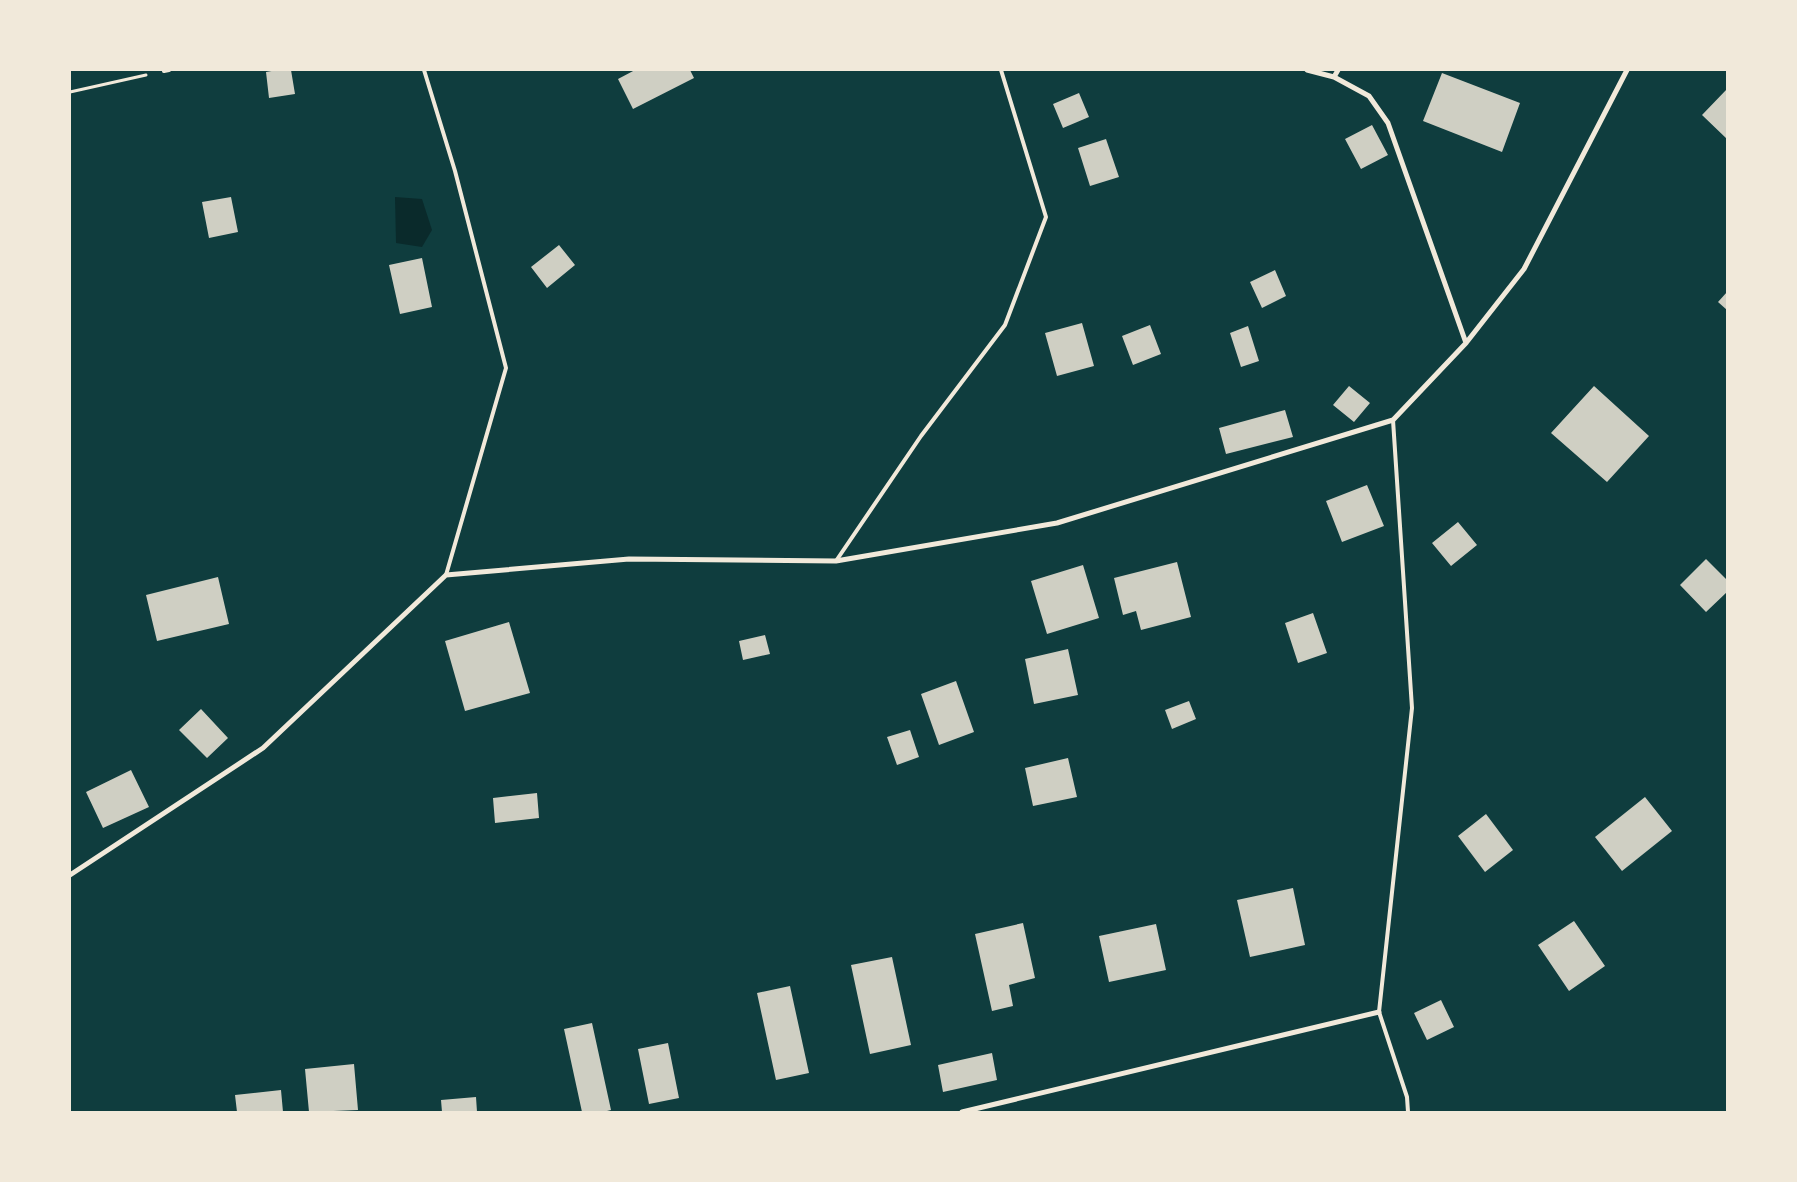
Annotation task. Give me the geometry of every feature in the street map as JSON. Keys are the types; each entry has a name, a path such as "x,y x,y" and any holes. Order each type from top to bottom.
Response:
{"street":[{"path":"1307,70 1334,77 1369,96 1388,123 1466,343"},
{"path":"1334,77 1338,70"},
{"path":"70,875 263,748 446,575 629,559 836,561 1058,523 1393,420 1466,343 1524,269 1627,70"},
{"path":"962,1112 1379,1012"}],"lane":[{"path":"164,71 169,70"},
{"path":"424,70 455,171 506,368 446,575"},
{"path":"836,561 921,436 1005,325 1046,217 1001,70"},
{"path":"1393,420 1412,708 1379,1012 1407,1097 1408,1112"}],"path":[{"path":"70,92 164,71"}],"water":[{"path":"395,197 422,199 432,230 422,247 396,243"}],"building":[{"path":"291,70 295,94 269,98 266,72"},
{"path":"635,70 690,70 694,78 633,109 618,79"},
{"path":"1442,73 1520,103 1502,152 1423,121"},
{"path":"1727,89 1727,139 1702,115"},
{"path":"1079,93 1089,117 1063,128 1053,104"},
{"path":"1372,125 1388,155 1361,169 1345,139"},
{"path":"1106,139 1119,177 1090,186 1078,148"},
{"path":"231,197 238,232 209,238 202,202"},
{"path":"559,245 575,265 547,288 531,267"},
{"path":"422,258 432,307 400,314 389,265"},
{"path":"1275,270 1286,296 1262,308 1250,282"},
{"path":"1727,292 1727,310 1718,302"},
{"path":"1082,323 1094,366 1057,376 1045,333"},
{"path":"1150,325 1161,354 1133,365 1122,336"},
{"path":"1248,326 1259,361 1241,367 1230,333"},
{"path":"1349,386 1370,403 1354,422 1333,405"},
{"path":"1594,386 1649,436 1607,482 1551,433"},
{"path":"1285,410 1293,437 1226,454 1219,428"},
{"path":"1367,485 1384,526 1342,542 1326,501"},
{"path":"1458,522 1477,545 1451,566 1432,543"},
{"path":"1706,559 1727,580 1727,592 1706,612 1680,585"},
{"path":"1177,562 1191,617 1141,630 1136,611 1123,615 1114,578"},
{"path":"1083,565 1099,618 1047,634 1031,581"},
{"path":"218,577 229,624 157,641 146,595"},
{"path":"1313,613 1327,653 1298,663 1285,623"},
{"path":"509,622 530,693 465,711 445,641"},
{"path":"765,635 770,654 743,660 739,641"},
{"path":"1068,649 1078,695 1034,704 1025,659"},
{"path":"956,681 974,732 939,745 921,694"},
{"path":"1189,701 1196,719 1172,729 1165,710"},
{"path":"201,709 228,738 207,758 179,730"},
{"path":"910,730 919,757 897,765 887,737"},
{"path":"1068,758 1077,797 1033,806 1025,768"},
{"path":"131,770 149,807 103,828 86,792"},
{"path":"537,793 539,818 495,823 493,798"},
{"path":"1645,797 1672,831 1622,871 1595,837"},
{"path":"1486,814 1513,850 1485,872 1458,836"},
{"path":"1293,888 1305,945 1250,957 1237,900"},
{"path":"1574,921 1605,966 1569,991 1538,945"},
{"path":"1023,923 1035,978 1009,985 1013,1006 992,1011 975,934"},
{"path":"1156,924 1166,970 1109,982 1099,936"},
{"path":"892,957 911,1045 870,1054 851,965"},
{"path":"790,986 809,1073 776,1080 757,993"},
{"path":"1441,1000 1454,1027 1427,1040 1414,1013"},
{"path":"592,1023 611,1110 603,1112 582,1112 564,1029"},
{"path":"668,1043 679,1098 649,1104 638,1049"},
{"path":"992,1053 997,1080 943,1092 938,1065"},
{"path":"354,1064 358,1110 309,1112 305,1069"},
{"path":"281,1090 283,1112 237,1112 235,1095"},
{"path":"476,1097 477,1112 442,1112 441,1100"}]}
